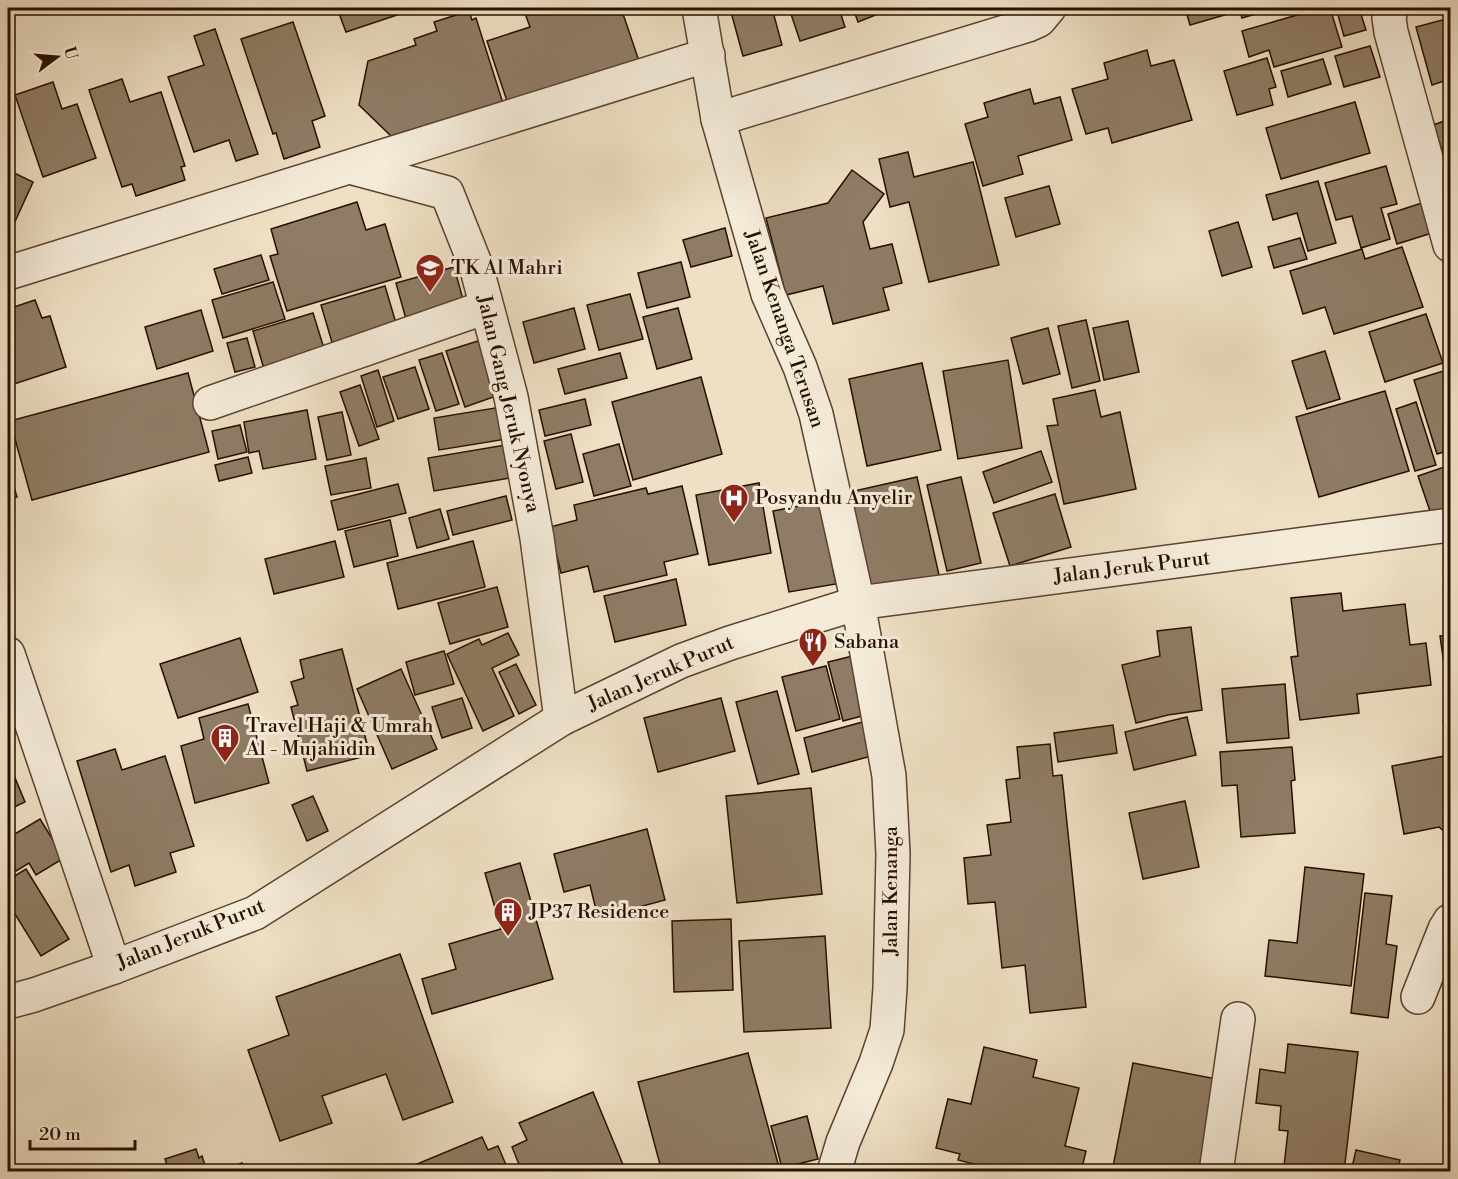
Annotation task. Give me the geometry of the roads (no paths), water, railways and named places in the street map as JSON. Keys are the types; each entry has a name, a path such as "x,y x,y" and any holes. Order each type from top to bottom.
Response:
{"street":[{"name":"Jalan Kenanga Terusan","path":"699,8 718,119 768,294 800,367 816,414 858,603"},
{"path":"718,119 1028,25 1039,20 1049,8"},
{"path":"1391,8 1389,18 1391,32 1450,245"},
{"path":"8,273 708,55"},
{"name":"Jalan Gang Jeruk Nyonya","path":"350,167 447,193 476,266 511,397 526,475 537,538 561,719"},
{"path":"210,403 486,306"},
{"name":"Jalan Jeruk Purut","path":"8,1002 114,967 255,913 561,719 681,661 730,643 858,603 1450,525"},
{"name":"Jalan Kenanga","path":"834,1172 843,1142 876,1063 887,1030 890,988 892,854 889,776 858,603"},
{"path":"8,654 114,967"},
{"path":"1418,997 1450,921"},
{"path":"1216,1172 1238,1019"}],"place":[{"name":"TK Al Mahri","path":"430,294"},
{"name":"Posyandu Anyelir","path":"734,524"},
{"name":"Sabana","path":"813,668"},
{"name":"Travel Haji & Umrah Al - Mujahidin","path":"225,764"},
{"name":"JP37 Residence","path":"508,938"}]}
